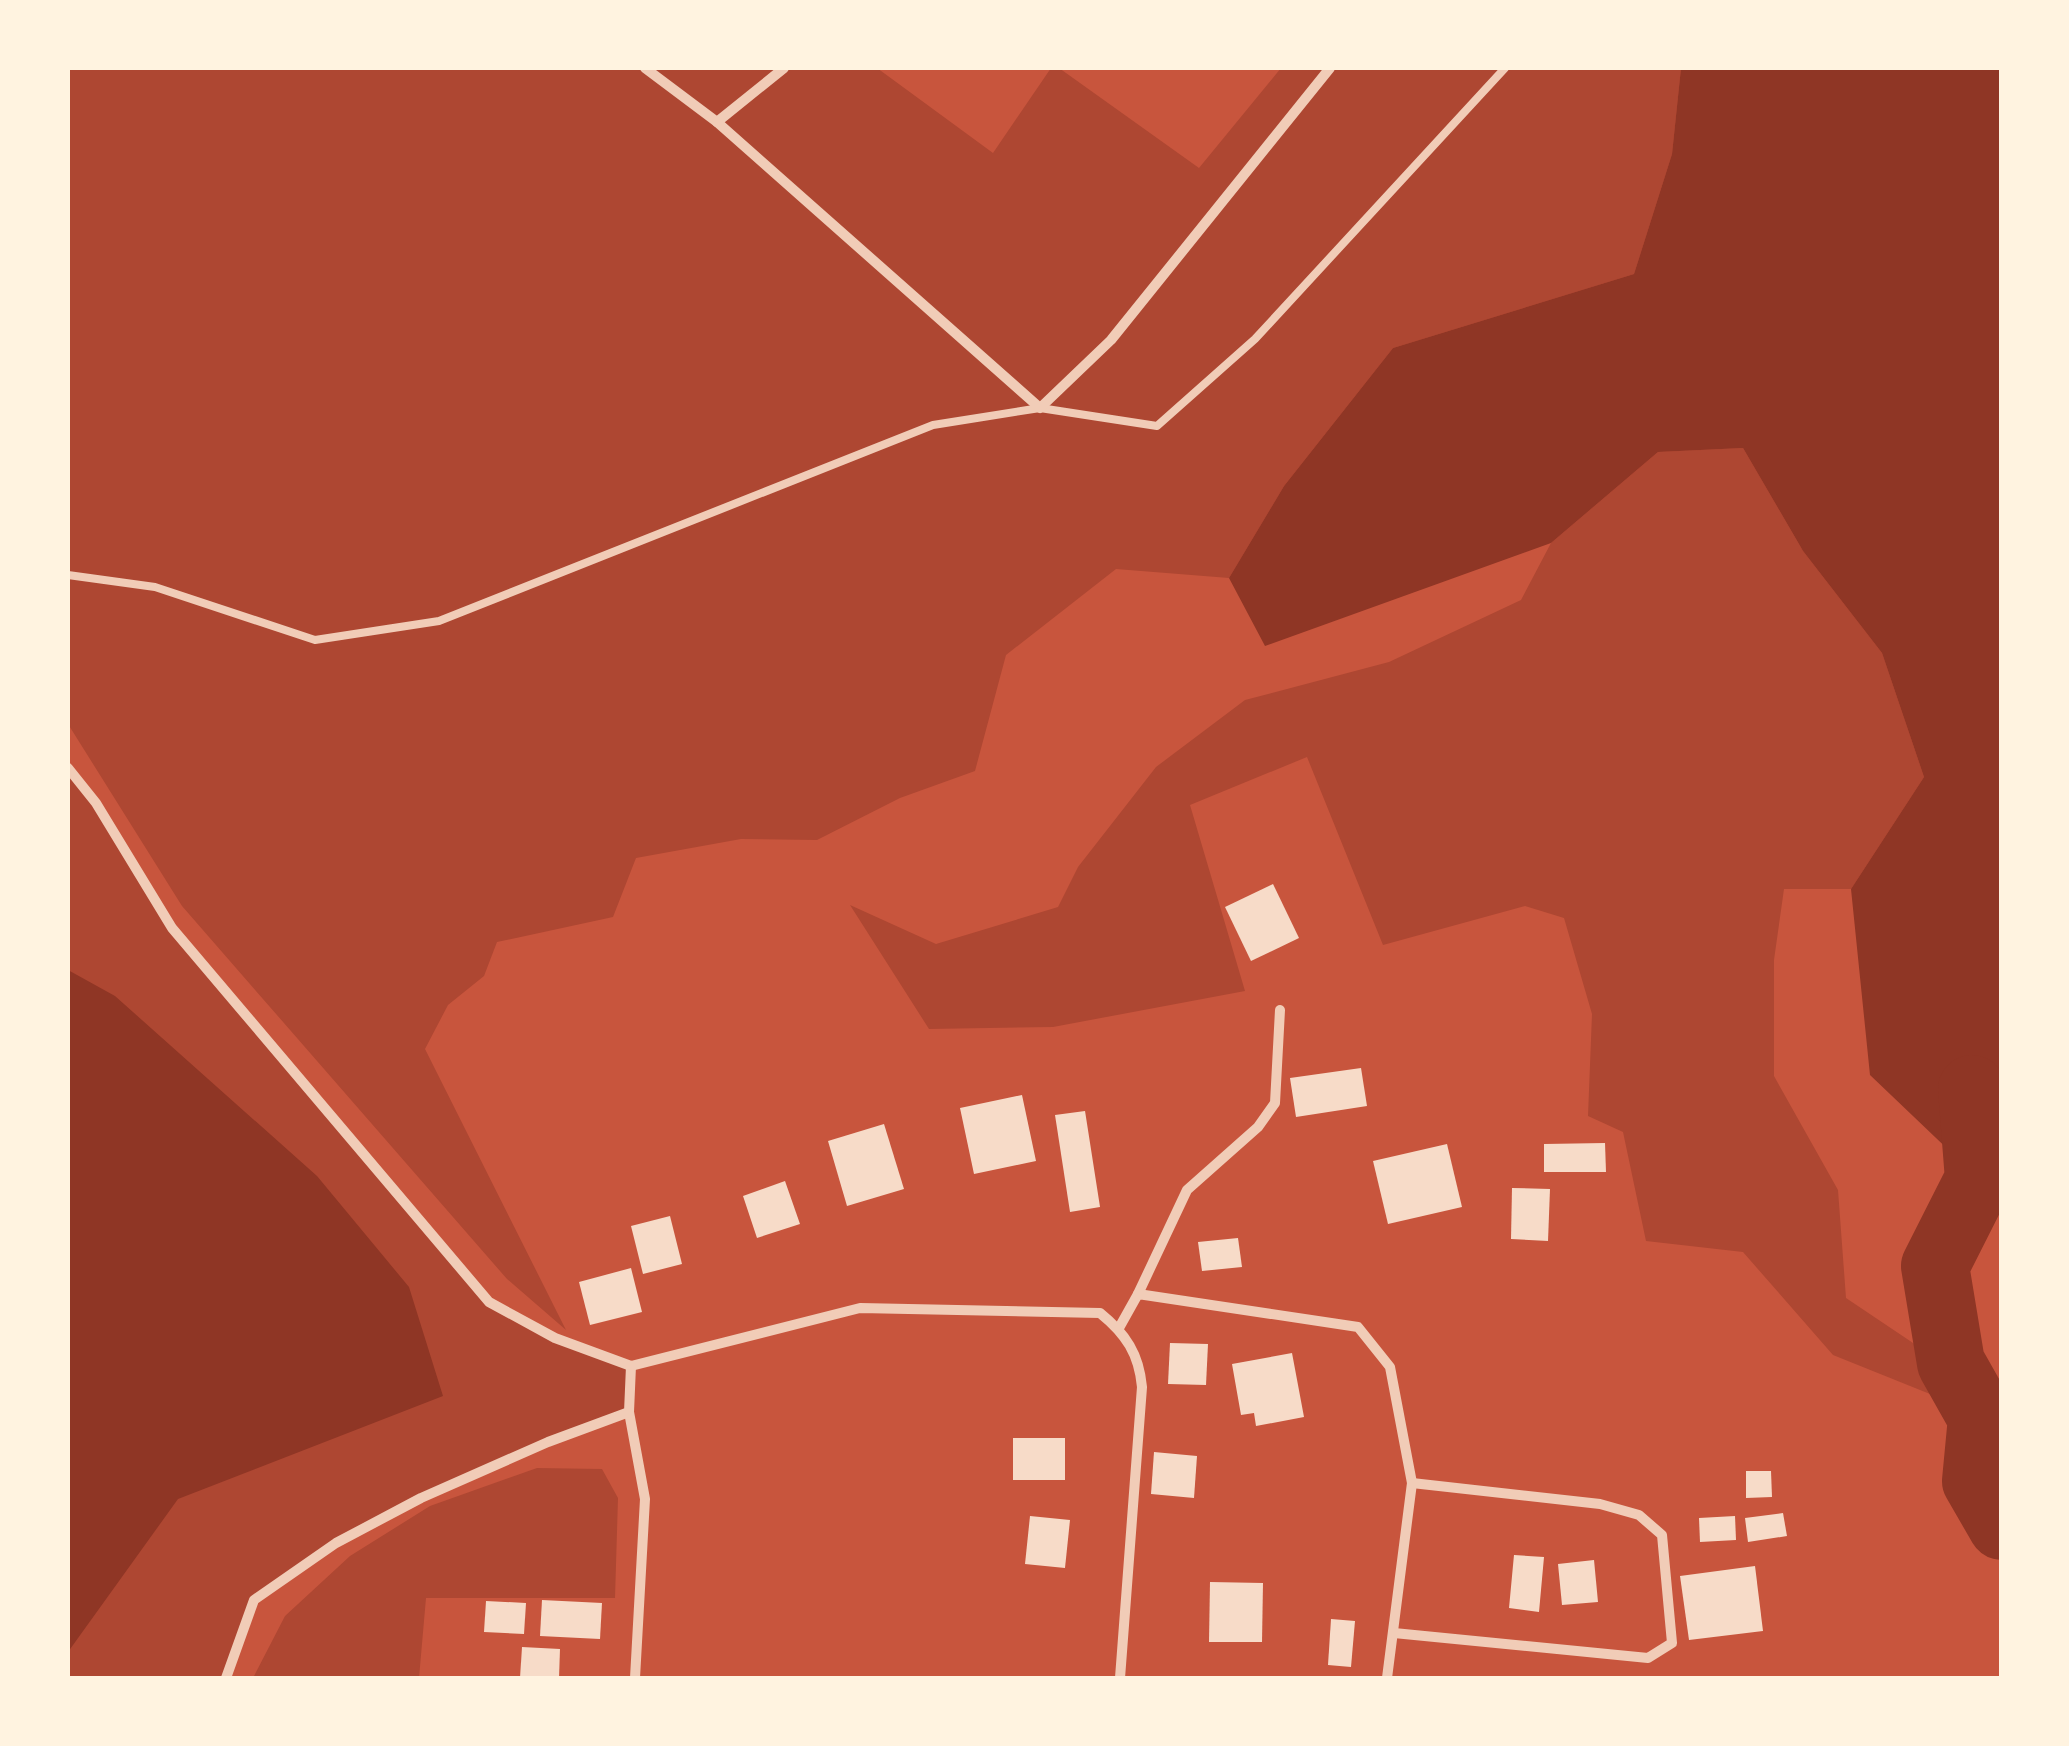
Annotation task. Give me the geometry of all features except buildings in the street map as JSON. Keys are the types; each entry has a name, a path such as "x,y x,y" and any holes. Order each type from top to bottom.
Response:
{"street":[{"path":"645,68 717,122 1040,408 1111,340 1330,68"},
{"path":"717,122 784,68"},
{"path":"68,768 96,803 172,928 489,1302 555,1338 631,1366 860,1308 1100,1312 1119,1328 1139,1359 1142,1387 1120,1678"},
{"path":"1119,1328 1186,1190 1258,1127 1276,1103 1280,1010"},
{"path":"1138,1294 1358,1327 1390,1367 1412,1483 1387,1678"},
{"path":"631,1366 629,1412 645,1499 635,1678"},
{"path":"226,1678 254,1600 336,1543 420,1498 548,1442 629,1412"},
{"path":"1394,1634 1648,1658 1672,1643 1662,1536 1639,1516 1600,1504 1412,1483"}],"lane":[{"path":"68,575 154,587 315,640 439,622 933,425 1040,408 1157,426 1255,338 1505,68"}],"shaded area":[{"path":"68,68 877,68 993,153 1051,68 1059,68 1199,168 1281,68 1681,68 1672,154 1634,274 1393,348 1284,486 1229,578 1116,569 1006,655 975,771 900,798 817,840 741,839 636,858 613,917 497,942 484,976 448,1005 425,1049 566,1330 507,1279 182,906 68,724"},
{"path":"1681,68 2001,68 2002,1163 1979,1179 1870,1075 1851,889 1924,777 1882,653 1803,551 1743,448 1658,452 1551,543 1265,646 1229,578 1284,486 1393,348 1634,274 1672,154"},
{"path":"1743,448 1803,551 1882,653 1924,777 1851,889 1784,889 1774,960 1774,1076 1838,1190 1846,1298 1919,1347 1930,1394 1833,1355 1743,1252 1646,1241 1623,1132 1588,1116 1592,1014 1564,918 1525,906 1383,945 1307,757 1190,805 1245,991 1053,1027 929,1029 850,905 936,944 1058,907 1078,867 1156,767 1245,700 1389,662 1521,600 1551,543 1658,452"},
{"path":"68,768 172,928 489,1302 555,1338 631,1366 629,1412 548,1442 335,1543 254,1600 226,1678 68,1678"},
{"path":"68,970 115,996 317,1176 409,1287 443,1396 178,1499 68,1652"},
{"path":"537,1468 602,1469 618,1498 615,1598 426,1598 419,1678 253,1678 285,1616 350,1556 430,1506"}],"waterway":[{"path":"1972,1089 1979,1179 1935,1266 1951,1363 1982,1418 1976,1481 2002,1526"}]}
